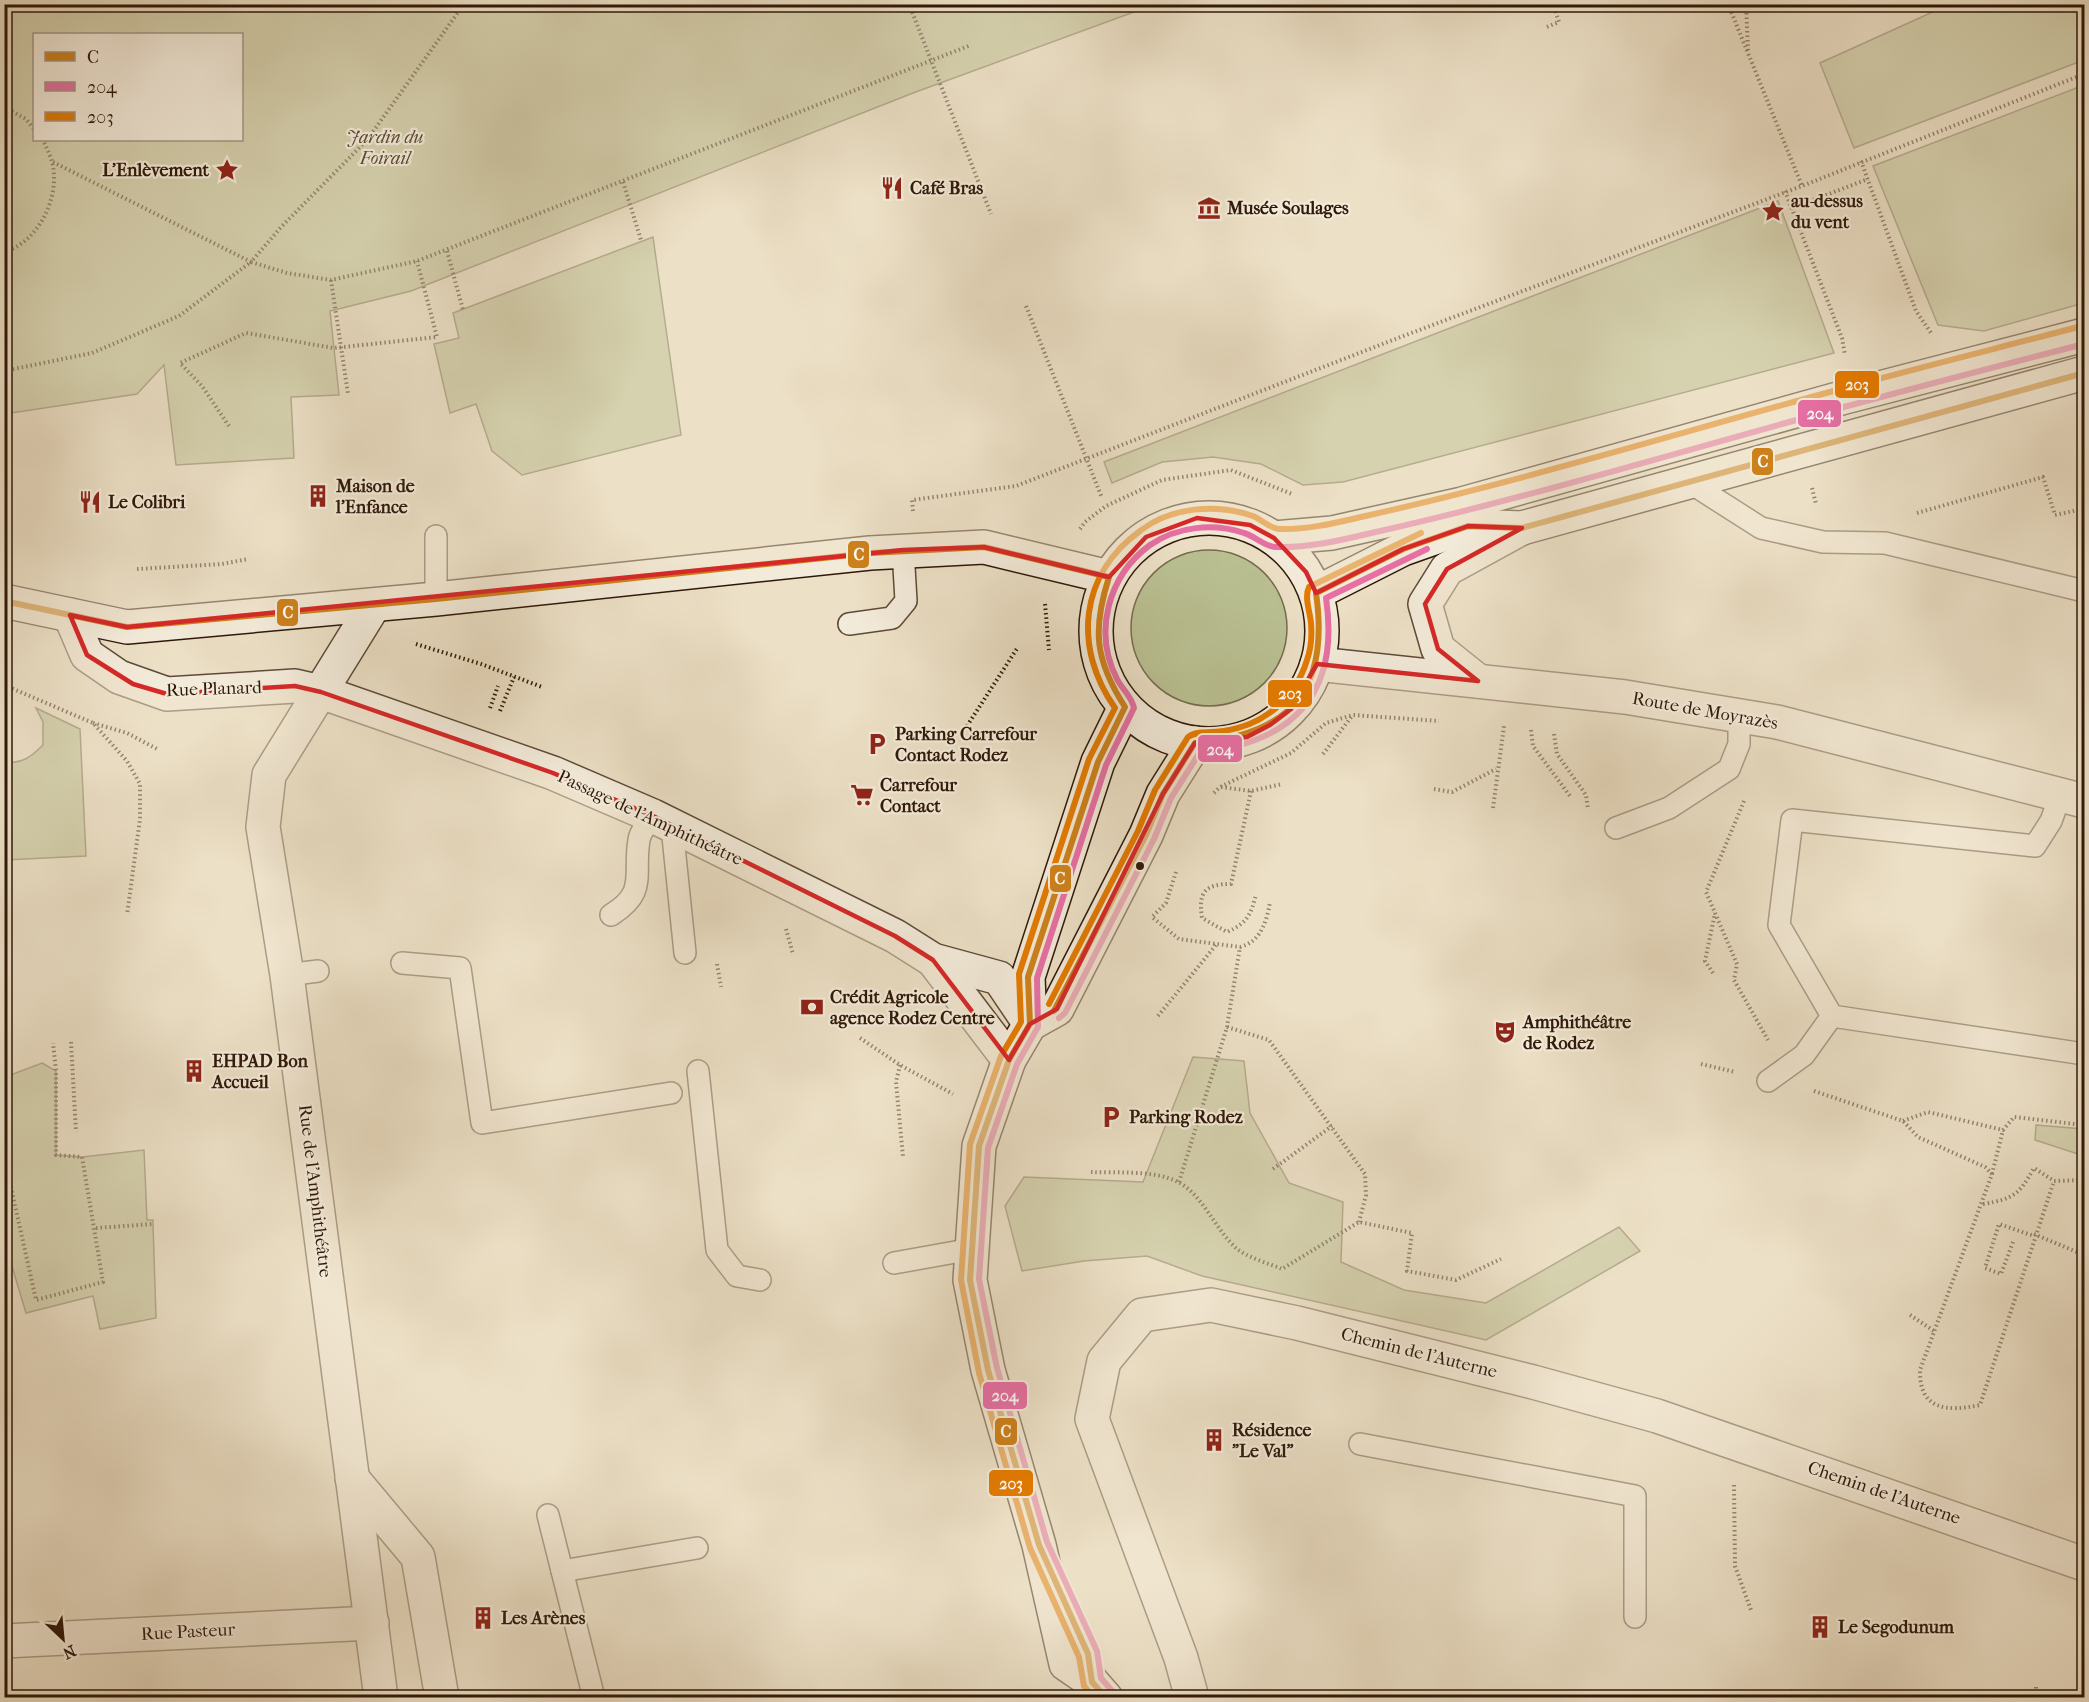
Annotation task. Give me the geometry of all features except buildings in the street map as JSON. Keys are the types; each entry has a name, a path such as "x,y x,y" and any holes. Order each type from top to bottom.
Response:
{"street":[{"path":"1274,538 1332,533 1462,504 1845,397 2085,335"},
{"path":"1478,681 1438,649 1425,604 1447,569 1522,528 2085,374"},
{"path":"1197,518 1224,519 1250,525 1274,538 1292,553 1306,572 1316,593 1322,616 1322,640 1317,663 1307,687 1291,709 1270,725 1247,737 1221,743 1195,743 1161,733 1145,724 1125,707 1109,684 1099,658 1096,631 1098,612 1109,577 1132,549 1146,537 1170,524 1197,518"},
{"path":"1316,593 1403,549 1468,526 1522,528"},
{"path":"4,601 127,627 436,599 908,535 984,548 1109,577"},
{"name":"Rue de l'Amphithéâtre","path":"374,605 269,775 263,827 302,973 352,1478 381,1698"},
{"name":"Rue Planard","path":"70,615 87,655 119,677 166,694 294,686 321,692"},
{"name":"Route de Moyrazès","path":"1317,663 1625,697 1777,722 2072,799"},
{"name":"Passage de l'Amphithéâtre","path":"321,692 553,773 662,821 895,936 933,960 999,978 1030,1024"},
{"path":"1099,1690 1088,1654 1039,1545 988,1370 970,1280 979,1146 1010,1060 1030,1024 1028,977 1098,762 1125,707"},
{"path":"1030,1024 1057,1009 1146,835 1163,794 1195,743"},
{"path":"1044,928 1070,966 1077,970"},
{"name":"Passage de l'Amphithéâtre","path":"933,960 1010,1060"},
{"name":"Chemin de l'Auterne","path":"1192,1698 1181,1658 1092,1419 1104,1361 1142,1316 1211,1305 1297,1323 1533,1382 1657,1416 2085,1564"},
{"path":"352,1478 418,1557 442,1698"},
{"name":"Rue Pasteur","path":"4,1641 372,1623"}],"lane":[{"path":"1689,482 1761,528 1823,542 1885,543 2085,591"},
{"path":"849,624 892,618 906,602 908,535"},
{"path":"436,536 436,599"},
{"path":"1616,828 1668,808 1729,769 1738,744 1740,717"},
{"path":"1832,1016 1779,925 1792,820 2035,846 2051,821 2072,799"},
{"path":"611,915 629,904 637,884 639,838 662,821 685,952"},
{"path":"402,963 460,968 482,1123 671,1093"},
{"path":"1832,1016 2085,1054"},
{"path":"1768,1081 1804,1055 1832,1016"},
{"path":"698,1071 717,1250 737,1276 760,1280"},
{"path":"894,1263 972,1249"},
{"path":"1360,1444 1635,1496 1635,1617"},
{"path":"548,1515 594,1698"},
{"path":"562,1571 697,1548"}],"path":[{"path":"4,371 92,353 179,316 251,262 282,226 367,140 464,4"},
{"path":"909,4 991,214"},
{"path":"1547,27 1559,22 1552,4"},
{"path":"1728,4 1802,186"},
{"path":"1746,4 1748,54"},
{"path":"52,162 251,262 287,273 331,280 417,261 447,251 971,45"},
{"path":"908,535 912,500 1016,486 1802,186 2085,74"},
{"path":"4,107 26,119 33,128"},
{"path":"4,252 31,235 46,214 54,188 52,162 43,141"},
{"path":"1861,161 1916,311 1935,341"},
{"path":"1792,208 1868,179"},
{"path":"623,182 641,240"},
{"path":"1785,191 1842,338 1846,365"},
{"path":"447,251 463,310"},
{"path":"229,426 202,386 180,363 246,333 334,348 437,337 417,261"},
{"path":"331,280 348,394"},
{"path":"1026,306 1102,498"},
{"path":"1074,537 1085,522 1106,507 1162,480 1232,470 1303,499"},
{"path":"1910,515 2043,477 2055,515 2083,509"},
{"path":"1812,488 1816,504"},
{"path":"137,569 222,564 248,559"},
{"path":"1045,603 1049,650"},
{"path":"409,641 542,687"},
{"path":"967,726 1018,647"},
{"path":"500,711 514,677"},
{"path":"4,685 93,723 127,733 159,750"},
{"path":"490,707 498,686"},
{"path":"1323,754 1353,715"},
{"path":"1163,794 1194,814 1220,787 1291,753 1326,723 1353,715 1446,722"},
{"path":"93,723 127,761 140,784 140,819 127,915"},
{"path":"1492,725 1504,726 1493,808"},
{"path":"1531,730 1533,746 1570,796"},
{"path":"1554,734 1557,754 1586,795"},
{"path":"1434,789 1452,792 1497,768"},
{"path":"1220,787 1251,791 1282,784"},
{"path":"1251,791 1231,884 1217,884 1207,889 1199,902 1202,918 1227,932 1242,926 1249,918 1256,894"},
{"path":"1748,793 1706,892 1737,964 1734,980 1774,1051 1768,1081 1806,1089 1903,1121 1918,1137 1984,1167 1992,1174"},
{"path":"1176,870 1166,903 1152,917 1179,939 1240,947 1247,945 1264,927 1270,902"},
{"path":"1713,974 1705,961 1715,912"},
{"path":"788,941 793,954"},
{"path":"1158,1016 1216,944"},
{"path":"1179,1182 1227,1027 1240,947"},
{"path":"1227,1027 1269,1040 1365,1174 1366,1195 1359,1222"},
{"path":"860,1038 900,1065 953,1094"},
{"path":"71,1042 76,1132"},
{"path":"4,1156 36,1300 104,1282 82,1157 56,1155 56,1071 53,1043"},
{"path":"900,1065 896,1082 903,1157"},
{"path":"1903,1121 1928,1112 2003,1130"},
{"path":"2054,1181 2034,1235 2013,1312 1980,1405 1956,1410 1930,1403 1920,1388 1920,1370 1983,1204 2003,1130 2014,1117 2085,1125"},
{"path":"1273,1169 1332,1126"},
{"path":"1983,1204 2009,1199 2021,1190 2034,1168 2054,1181 2085,1180"},
{"path":"1091,1172 1162,1177 1179,1182 1196,1196 1211,1220 1238,1249 1282,1269 1359,1222 1371,1222 1412,1233 1407,1271 1456,1280 1501,1259"},
{"path":"96,1228 153,1224"},
{"path":"2013,1242 2001,1274 1986,1268 1999,1224 2085,1255"},
{"path":"1910,1316 1935,1331"},
{"path":"1734,1482 1735,1566 1750,1610"},
{"path":"2036,1687 2036,1698"},
{"path":"1789,1698 1790,1691 1849,1693 1849,1698"}],"highlighted area":[{"path":"1197,518 1250,525 1274,538 1306,572 1316,593 1403,549 1468,526 1522,528 1447,569 1425,604 1438,649 1478,681 1317,664 1291,709 1270,725 1247,737 1195,743 1163,794 1057,1009 1030,1024 1009,1060 933,960 895,936 653,816 553,773 321,692 295,686 167,694 133,684 87,655 70,615 127,627 903,550 984,547 1109,577 1146,537"}],"green space":[{"name":"Jardin du Foirail","path":"5,4 1153,5 913,93 411,291 330,311 339,395 291,397 294,458 176,465 164,365 137,394 5,414"},
{"path":"1948,5 2084,5 2084,60 1854,148 1820,63"},
{"path":"2084,85 2084,303 1984,331 1938,325 1873,166"},
{"path":"1778,201 1834,353 1343,482 1303,485 1261,464 1213,457 1162,462 1112,483 1104,462"},
{"path":"653,237 681,435 522,475 492,451 476,404 450,413 434,344 459,338 453,313"},
{"path":"1209,550 1239,555 1264,573 1282,598 1287,628 1282,658 1264,683 1239,701 1209,706 1179,701 1154,683 1136,658 1131,628 1136,598 1154,573 1179,555"},
{"path":"36,708 80,729 86,856 5,860 5,762 26,759 43,745 43,722"},
{"path":"1193,1057 1244,1061 1250,1113 1289,1183 1343,1202 1341,1262 1404,1290 1486,1303 1619,1227 1640,1251 1486,1340 1202,1276 1147,1256 1084,1261 1022,1271 1005,1206 1024,1177 1143,1182"},
{"path":"42,1063 56,1071 56,1155 82,1157 144,1150 147,1220 153,1220 156,1318 100,1329 93,1296 26,1313 5,1243 5,1077"},
{"path":"2036,1125 2084,1129 2084,1156 2035,1140"}],"transit line":[{"name":"203","path":"1094,1698 1084,1686 1079,1657 1030,1548 979,1373 961,1280 970,1144 1001,1056 1021,1022 1019,974 1089,759 1115,708 1102,685 1093,661 1088,637 1089,614 1094,591 1104,569 1120,549 1140,531 1152,523 1180,512 1224,509 1253,516 1279,529 1331,524 1482,488 1871,381 2082,326"},
{"name":"204","path":"1113,1692 1101,1678 1097,1651 1047,1542 997,1368 979,1279 988,1148 1017,1064 1038,1027 1037,978 1106,765 1134,708 1117,679 1106,643 1109,606 1124,572 1150,545 1184,530 1208,527 1232,530 1248,534 1276,547 1310,545 1345,539 1528,494 2084,344"},
{"name":"C","path":"1054,1011 1146,835 1163,794 1195,743 1228,738 1256,730 1279,718 1297,701 1309,681 1316,656 1319,627 1316,593 1403,549 1468,526 1522,528 2084,373"},
{"name":"203","path":"1049,1004 1138,831 1155,790 1188,737 1200,733 1239,728 1265,716 1276,708 1295,687 1308,656 1311,632 1307,600 1309,587 1421,533"},
{"name":"C","path":"4,601 127,627 436,599 870,553 984,547 1109,577 1100,613 1099,644 1107,674 1125,707 1098,762 1028,977 1030,1024 1009,1060 979,1146 970,1280 988,1370 1039,1545 1088,1654 1092,1682 1106,1698"},
{"name":"204","path":"1059,1018 1065,1013 1154,839 1171,798 1200,752 1233,747 1261,738 1285,724 1304,707 1317,686 1325,661 1328,632 1326,598 1427,549"}],"place":[{"name":"L'Enlèvement","path":"227,170"},
{"name":"Café Bras","path":"892,188"},
{"name":"Musée Soulages","path":"1209,208"},
{"name":"au-dessus du vent","path":"1773,211"},
{"name":"Maison de l'Enfance","path":"318,496"},
{"name":"Le Colibri","path":"90,502"},
{"name":"Parking Carrefour Contact Rodez","path":"877,744"},
{"name":"Carrefour Contact","path":"862,795"},
{"name":"Crédit Agricole agence Rodez Centre","path":"812,1007"},
{"name":"Amphithéâtre de Rodez","path":"1505,1032"},
{"name":"EHPAD Bon Accueil","path":"194,1071"},
{"name":"Parking Rodez","path":"1111,1117"},
{"name":"Résidence \"Le Val\"","path":"1214,1440"},
{"name":"Les Arènes","path":"483,1618"},
{"name":"Le Segodunum","path":"1820,1627"}]}
